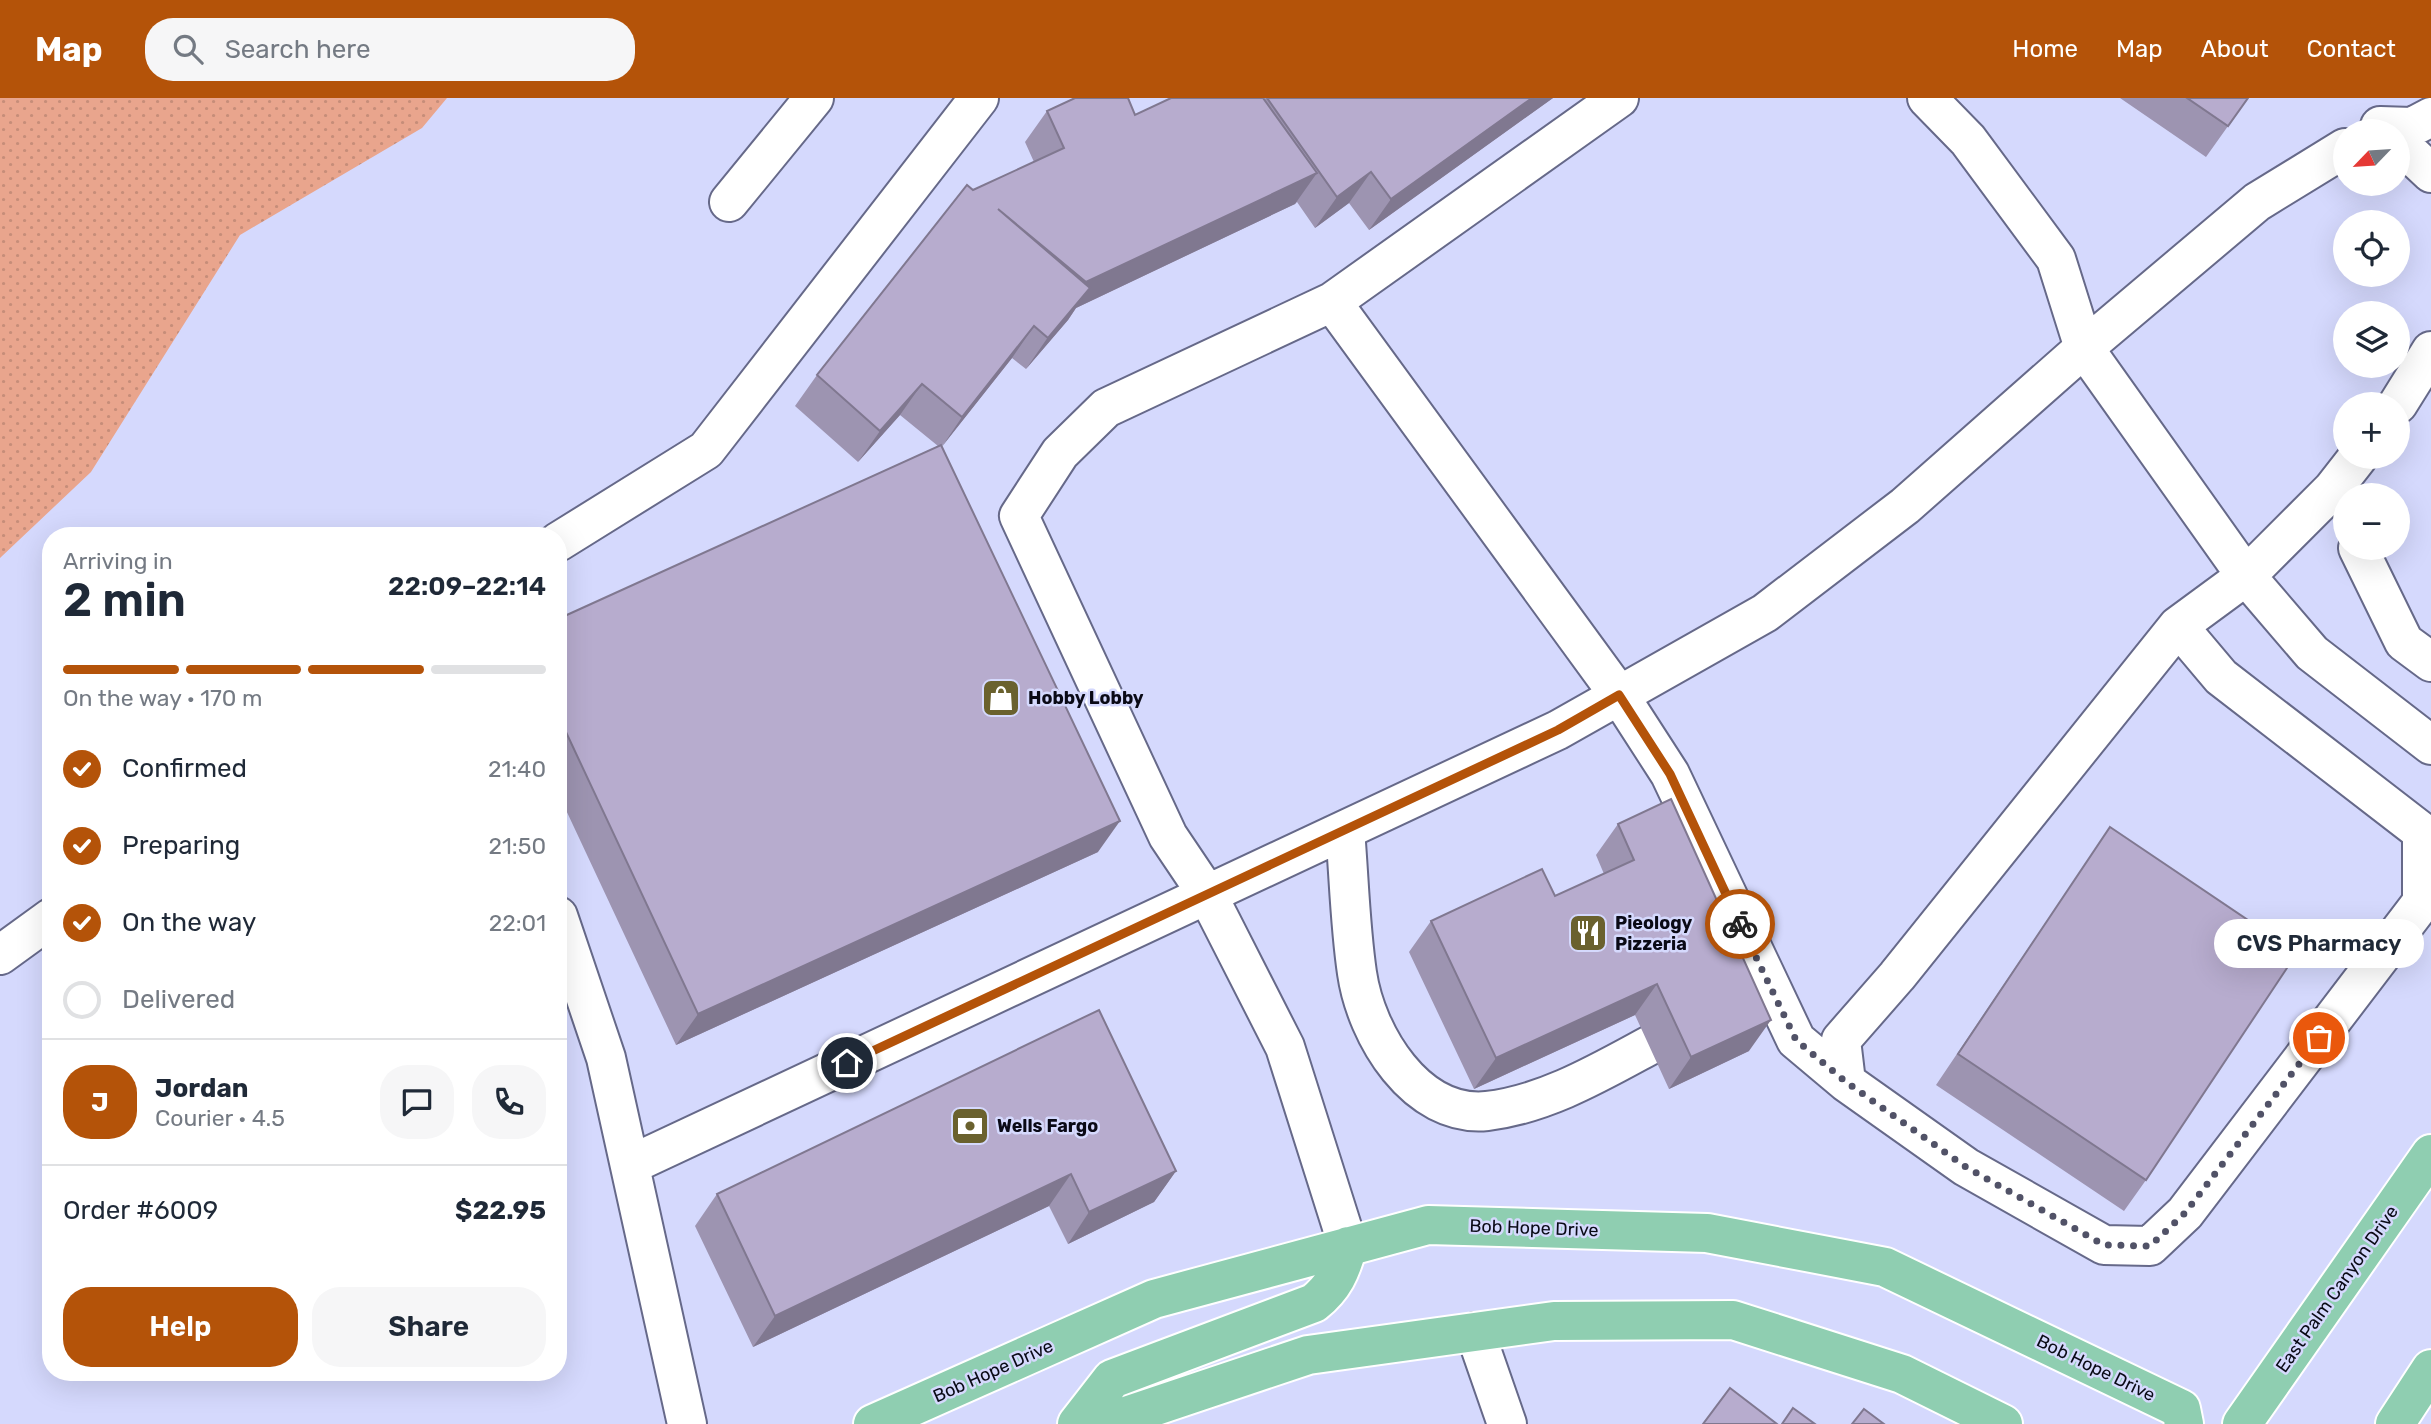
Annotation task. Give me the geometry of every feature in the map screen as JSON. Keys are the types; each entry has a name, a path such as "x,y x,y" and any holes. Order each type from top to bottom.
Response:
{"main road":[{"name":"East Palm Canyon Drive","path":"2242,1424 2431,1154"},
{"name":"Bob Hope Drive","path":"873,1424 1154,1299 1428,1225 1707,1233 1885,1267 2181,1409 2184,1424"},
{"path":"1077,1424 1112,1379 1314,1303 1331,1289 1348,1247"},
{"path":"1101,1424 1308,1355 1554,1321 1733,1320 1902,1374 2003,1424"},
{"path":"2395,1424 2431,1369"}],"street":[{"path":"729,202 814,98"},
{"path":"567,536 706,450 979,98"},
{"path":"1348,1247 1285,1047 1207,894 1168,836 1019,516 1060,453 1106,408 1332,302 1619,98"},
{"path":"1927,98 1968,140 2056,259 2084,348 2246,576 2312,653 2431,745"},
{"path":"2410,127 2431,117"},
{"path":"2410,150 2431,173"},
{"path":"630,1165 1558,730 1765,614 1905,506 2084,348 2257,202 2333,155"},
{"path":"1332,302 1619,695 1670,774 1755,989 1796,1040 1846,1082 1966,1167 2104,1245 2150,1246 2185,1213 2422,902 2422,832 2221,677 2178,626"},
{"path":"2405,392 2431,351"},
{"path":"1846,1082 1841,1040 1897,975 2178,626 2246,576 2333,489 2349,469"},
{"path":"2364,560 2404,642 2431,662"},
{"path":"1345,830 1357,975 1373,1023 1393,1060 1419,1090 1449,1107 1484,1111 1512,1107 1544,1098 1654,1043"},
{"path":"0,955 42,925"},
{"path":"567,942 607,1058 687,1424"},
{"path":"1475,1332 1507,1424"}],"shaded area":[{"path":"0,98 447,98 422,128 240,235 91,472 0,558"}],"building":[{"path":"1075,98 1128,98 1135,115 1171,98 1263,98 1317,173 1086,282 998,209 1090,288 1048,338 1034,326 962,417 922,384 880,431 817,375 967,185 973,190 1064,148 1047,111"},
{"path":"1267,98 1532,98 1391,199 1371,172 1337,197"},
{"path":"2187,98 2248,98 2228,126"},
{"path":"941,445 1120,821 698,1014 567,734 567,615"},
{"path":"1671,799 1771,1020 1691,1057 1657,984 1496,1058 1431,921 1542,869 1555,896 1634,860 1618,824"},
{"path":"2110,827 2297,953 2146,1180 1958,1054"},
{"path":"1099,1010 1176,1171 1089,1212 1071,1174 775,1316 717,1194"},
{"path":"1730,1388 1777,1424 1703,1424"},
{"path":"1793,1408 1815,1424 1782,1424"},
{"path":"1864,1409 1884,1424 1852,1424"}],"way so far":[{"path":"1740,924 1796,1040 1846,1082 1966,1167 2104,1245 2150,1246 2185,1213 2319,1038"}],"place":[{"name":"Hobby Lobby","path":"1001,698"},
{"name":"Pieology Pizzeria","path":"1588,933"},
{"name":"CVS Pharmacy","path":"2319,1038"},
{"name":"Wells Fargo","path":"970,1126"}],"route":[{"path":"847,1063 1558,730 1619,695 1641,734 1670,774 1740,924"}]}
